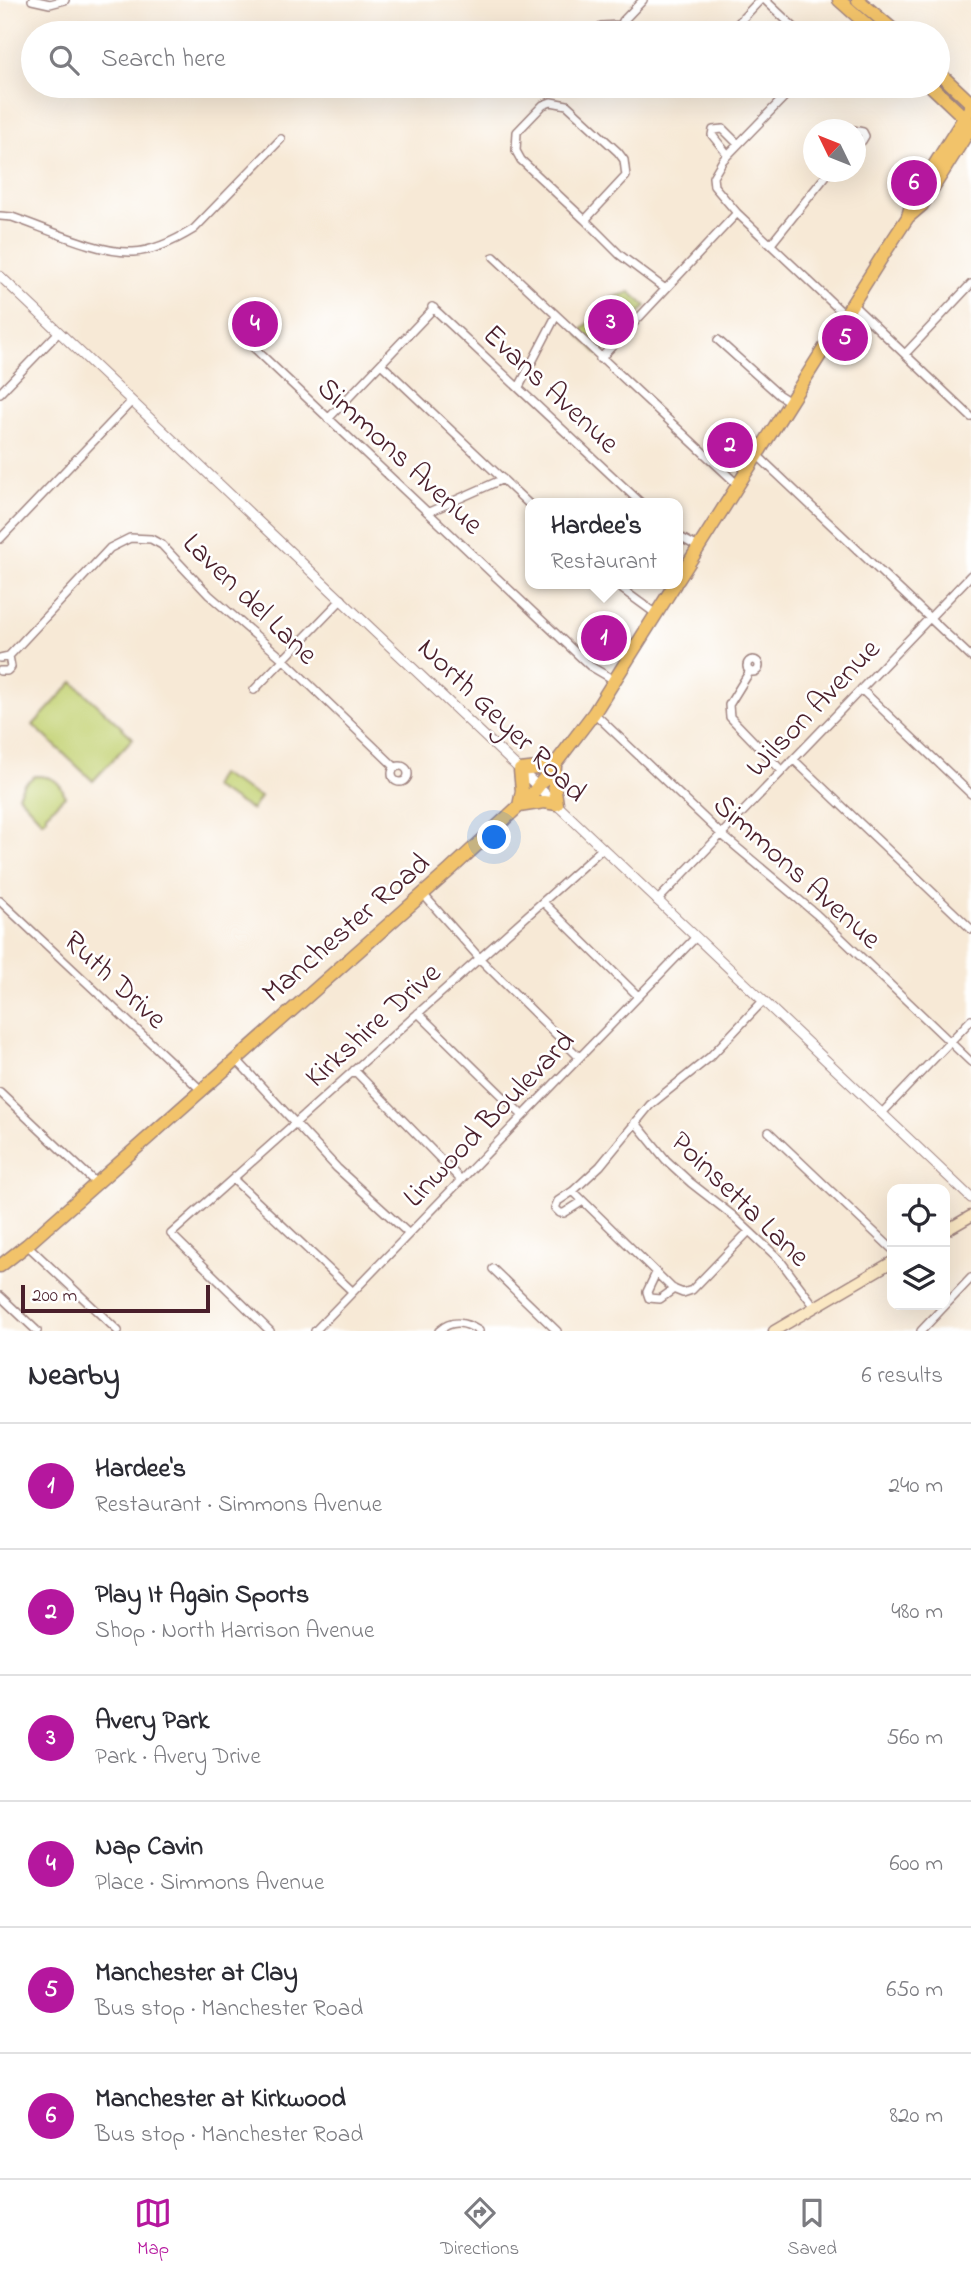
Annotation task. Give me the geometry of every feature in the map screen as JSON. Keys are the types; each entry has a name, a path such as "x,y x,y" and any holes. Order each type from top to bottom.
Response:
{"main road":[{"path":"839,0 863,21"},
{"path":"858,0 883,21"},
{"path":"950,88 970,116"},
{"path":"947,98 970,116"},
{"name":"Manchester Road","path":"683,571 908,217 922,205 970,116"},
{"name":"Manchester Road","path":"2,1261 27,1245 519,806 555,766 594,713 672,589"},
{"path":"555,766 557,804 544,802 519,806 522,791 520,769 555,766"},
{"path":"950,1228 971,1216"},
{"path":"780,1330 887,1265"}],"street":[{"path":"32,0 50,4 65,0"},
{"path":"626,21 643,0"},
{"path":"740,21 760,0"},
{"path":"765,0 787,21"},
{"path":"783,98 717,168 713,177 715,186 737,213 771,244 905,354 971,417"},
{"path":"585,220 626,176 624,160 568,105 551,102 543,106 517,132 516,151 521,160 620,255 664,288"},
{"path":"728,155 715,141 713,130 723,129 738,144"},
{"path":"0,216 12,216 103,249 133,253 159,247 194,229 281,139"},
{"path":"771,244 821,182"},
{"path":"600,359 737,213"},
{"path":"494,257 600,359 738,485"},
{"name":"North Geyer Road","path":"0,276 971,1198"},
{"path":"905,354 971,284"},
{"name":"Evans Avenue","path":"381,364 433,307 636,498"},
{"path":"519,387 555,316"},
{"path":"0,393 58,332"},
{"path":"718,340 790,402"},
{"name":"Simmons Avenue","path":"251,345 590,666 614,680"},
{"path":"328,418 381,364 525,500"},
{"path":"0,539 131,402"},
{"path":"757,455 971,657"},
{"path":"429,512 503,479"},
{"name":"Laven del Lane","path":"0,671 7,671 11,667 9,656 110,548 130,538 142,538 162,545 209,595 283,659 394,767"},
{"path":"683,539 698,547"},
{"name":"Wilson Avenue","path":"657,901 971,575"},
{"path":"622,589 656,614"},
{"path":"254,690 342,599"},
{"path":"0,658 9,656"},
{"path":"750,671 729,705 730,717 782,771"},
{"path":"861,689 971,794"},
{"name":"Simmons Avenue","path":"594,713 721,834 806,905 971,1062"},
{"path":"794,760 971,929"},
{"name":"Kirkshire Drive","path":"270,1331 171,1234 603,848"},
{"path":"422,893 480,957 579,1057"},
{"name":"Ruth Drive","path":"0,901 201,1090"},
{"path":"543,902 638,996"},
{"name":"Linwood Boulevard","path":"315,1331 696,937"},
{"path":"583,1201 564,1213 557,1211 555,1203 573,1191 600,1166 650,1105 709,1057 763,1001"},
{"path":"418,1013 522,1115"},
{"path":"882,1112 971,1020"},
{"path":"236,1059 337,1168 408,1233"},
{"path":"354,1070 460,1179"},
{"path":"0,1092 96,1183"},
{"name":"Poinsetta Lane","path":"635,1122 666,1160 779,1259 815,1307"},
{"path":"769,1132 890,1247"},
{"path":"233,1179 352,1291"},
{"path":"573,1191 656,1273 674,1289 683,1293 692,1290 749,1231"},
{"path":"27,1245 118,1331"},
{"path":"493,1269 557,1331"},
{"path":"656,1273 647,1292 649,1297 660,1299 674,1289"},
{"path":"921,1331 971,1278"},
{"path":"0,1296 37,1331"},
{"path":"439,1331 457,1322 468,1324 479,1331"}],"green space":[{"path":"630,292 646,306 600,356 578,334 612,298"},
{"path":"73,682 133,738 93,781 33,725"},
{"path":"219,774 260,797 252,810 212,787"},
{"path":"35,776 54,780 65,796 42,821 18,795 24,784"}],"place":[{"name":"Manchester at Kirkwood","path":"914,183"},
{"name":"Avery Park","path":"611,322"},
{"name":"Nap Cavin","path":"255,324"},
{"name":"Manchester at Clay","path":"845,338"},
{"name":"Play It Again Sports","path":"730,445"},
{"name":"Hardee's","path":"604,638"}]}
